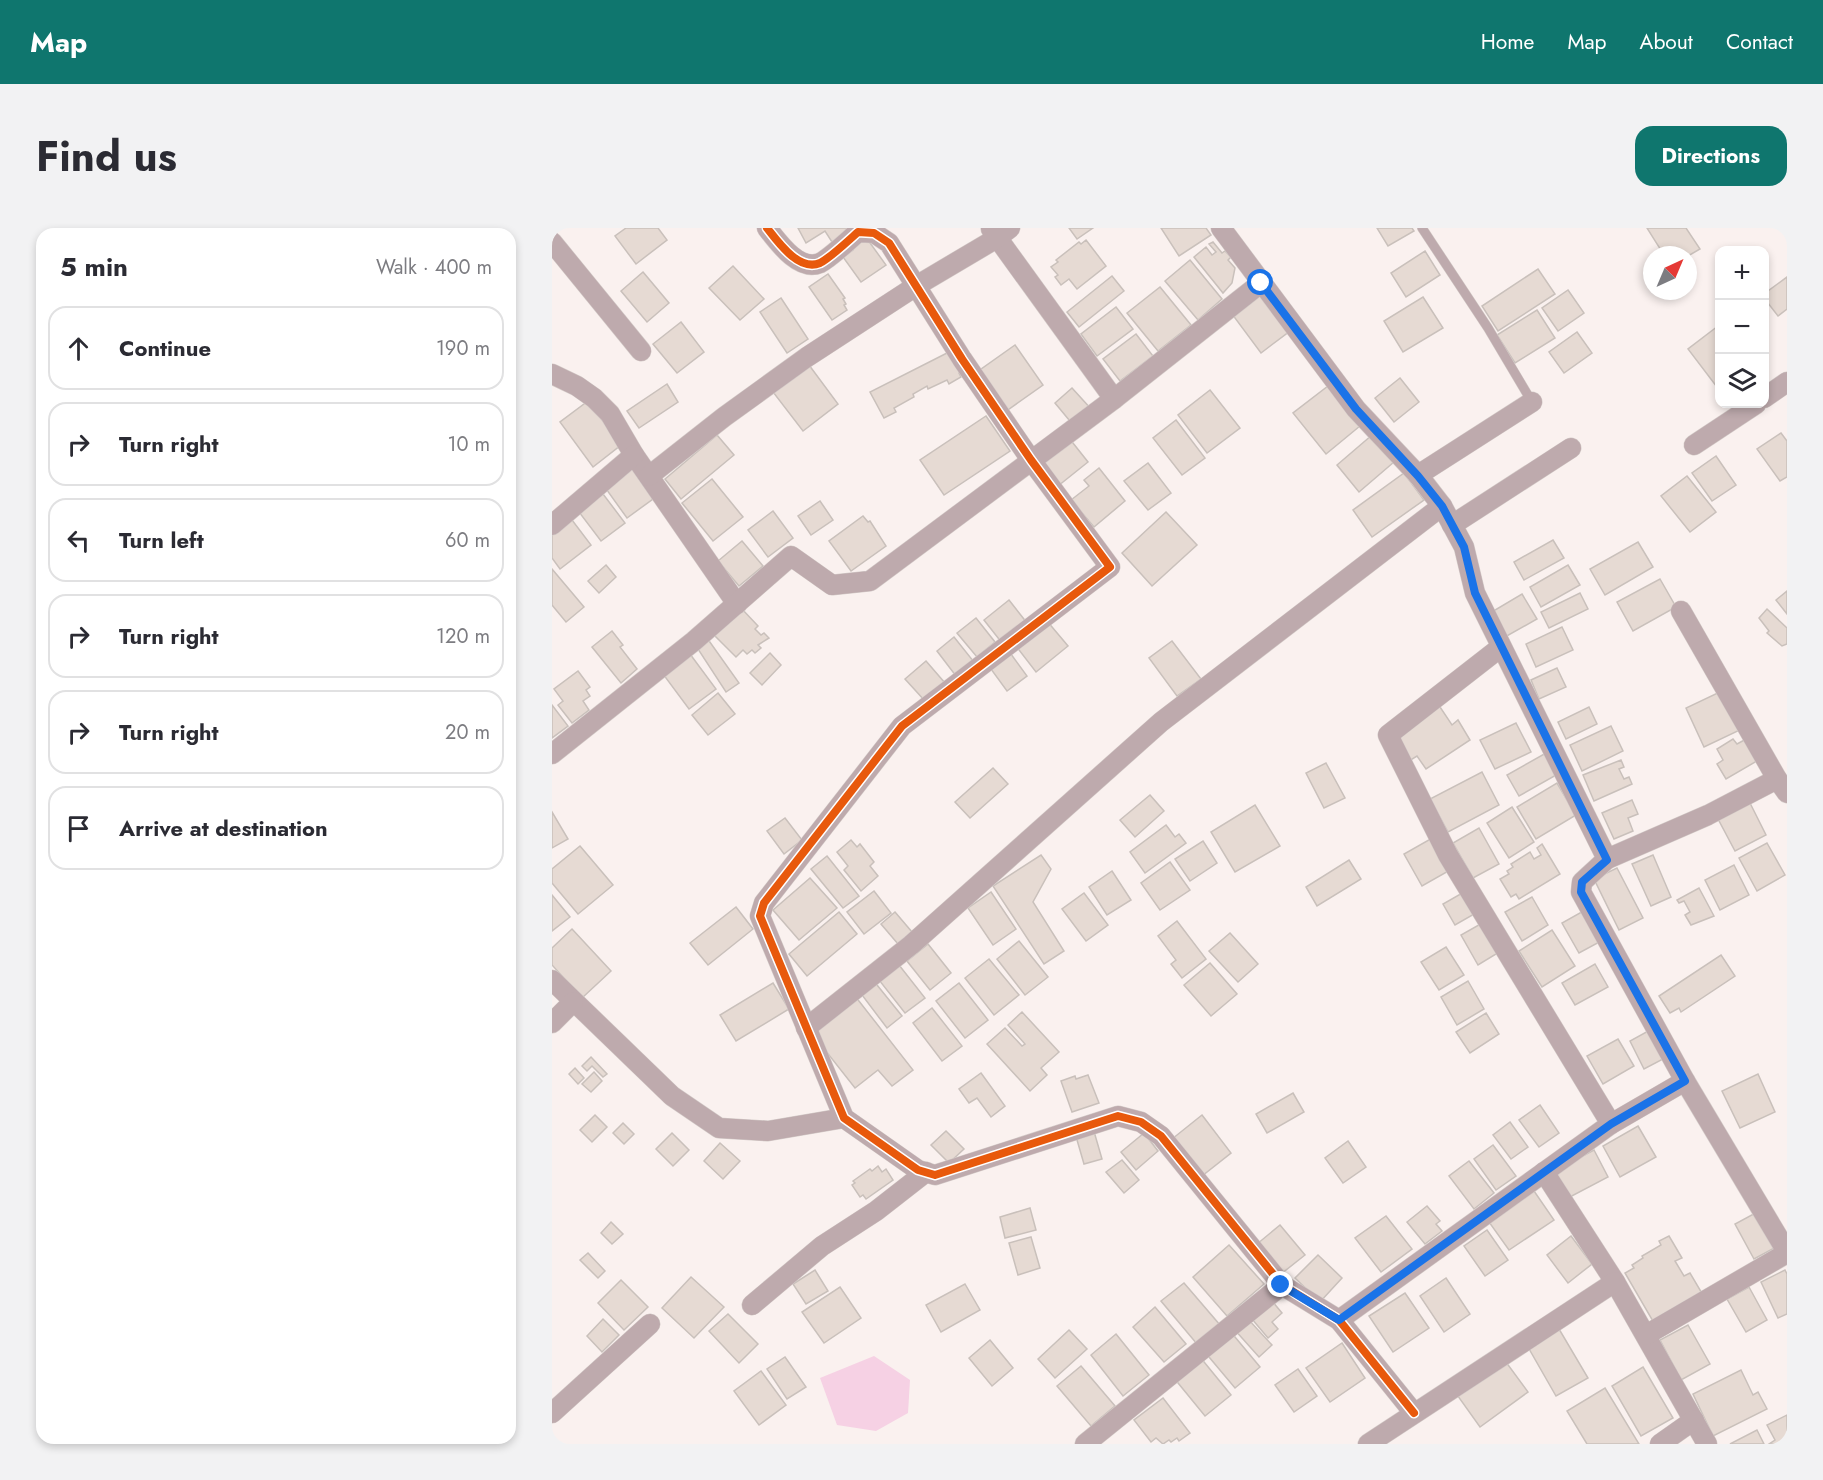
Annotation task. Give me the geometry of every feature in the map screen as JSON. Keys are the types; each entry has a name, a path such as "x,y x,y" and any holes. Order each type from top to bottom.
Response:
{"street":[{"path":"767,228 797,260 808,264 820,263 858,232 874,233 889,243 962,359 1031,460 1110,567 902,726 764,903 760,916 844,1118 918,1170 935,1175 1118,1116 1141,1122 1161,1136 1281,1285 1339,1320 1414,1413"},
{"path":"1221,228 1356,409 1418,476 1442,506 1464,547 1475,593 1607,860"},
{"path":"649,477 724,417 798,364 999,231 1114,399"},
{"path":"552,242 641,351"},
{"path":"552,754 694,641 791,556 832,585 870,581 1114,399 1261,283"},
{"path":"552,374 577,386 594,398 610,414 634,456 737,604"},
{"path":"1769,395 1787,382"},
{"path":"1418,476 1532,402"},
{"path":"1694,445 1750,408"},
{"path":"1452,525 1571,448"},
{"path":"552,525 634,456"},
{"path":"806,1028 911,945 1161,722 1442,506"},
{"path":"1646,1335 1787,1252 1685,1081 1581,892 1582,882 1607,860 1708,815 1782,786 1681,611"},
{"path":"1501,647 1388,735 1448,855 1611,1124"},
{"path":"552,980 672,1096 719,1128 768,1131 844,1118"},
{"path":"552,1023 573,1002"},
{"path":"1339,1320 1611,1124 1685,1081"},
{"path":"752,1305 822,1246 876,1211 926,1172"},
{"path":"1544,1172 1615,1282 1707,1444"},
{"path":"1368,1444 1615,1282"},
{"path":"1085,1444 1281,1285"},
{"path":"552,1413 650,1324"},
{"path":"1660,1444 1694,1420"}],"lane":[{"path":"1422,228 1488,328 1532,402"}],"shaded area":[{"path":"874,1356 910,1380 908,1413 876,1431 837,1425 820,1378"}],"building":[{"path":"626,228 658,228 667,240 636,264 615,236"},
{"path":"798,228 855,228 832,242 825,231 806,243"},
{"path":"1069,228 1093,228 1077,239"},
{"path":"1161,228 1206,228 1211,235 1179,256"},
{"path":"1377,228 1412,228 1414,231 1388,246"},
{"path":"1647,228 1686,228 1700,249 1697,251 1697,246 1658,246"},
{"path":"865,236 886,265 861,282 843,257 853,250 850,247"},
{"path":"1086,240 1106,266 1077,289 1069,279 1061,285 1055,277 1058,275 1051,267 1058,262 1056,260 1079,242 1081,244"},
{"path":"1213,242 1222,253 1225,251 1231,257 1228,260 1235,268 1232,283 1223,293 1194,257 1206,247 1212,255 1216,252 1209,244"},
{"path":"1425,251 1440,275 1406,297 1391,273"},
{"path":"1190,260 1222,299 1198,320 1165,281"},
{"path":"733,266 764,299 740,320 709,288"},
{"path":"1538,269 1555,294 1498,331 1482,306"},
{"path":"643,272 669,303 647,322 621,291"},
{"path":"828,274 845,298 843,299 846,304 844,305 847,310 832,320 809,287"},
{"path":"1112,276 1124,291 1079,327 1067,312"},
{"path":"1787,277 1787,309 1778,316 1769,304 1769,290"},
{"path":"1160,287 1191,325 1158,351 1127,313"},
{"path":"1568,290 1584,313 1558,331 1542,308"},
{"path":"1262,292 1290,331 1261,353 1232,314"},
{"path":"1423,297 1443,328 1403,352 1384,321"},
{"path":"781,298 808,339 787,353 760,312"},
{"path":"1116,307 1133,329 1097,356 1081,334"},
{"path":"1537,310 1555,338 1515,363 1497,335"},
{"path":"681,322 704,352 677,373 653,344"},
{"path":"1715,328 1715,384 1688,349"},
{"path":"1577,332 1592,353 1564,373 1549,352"},
{"path":"1136,334 1153,356 1120,381 1103,359"},
{"path":"1015,345 1043,385 1005,412 977,372"},
{"path":"949,352 966,369 959,373 961,377 949,384 947,380 928,389 927,386 913,394 914,397 894,408 896,412 884,418 870,392"},
{"path":"809,365 838,404 803,431 773,392"},
{"path":"1400,378 1419,402 1394,422 1375,398"},
{"path":"667,384 678,402 639,428 627,411"},
{"path":"1328,386 1360,426 1326,454 1293,413"},
{"path":"1072,388 1092,410 1074,426 1055,403"},
{"path":"1210,390 1240,428 1207,453 1178,415"},
{"path":"588,401 621,445 593,467 560,422"},
{"path":"986,416 1010,451 944,495 920,460"},
{"path":"1176,420 1205,458 1182,475 1153,438"},
{"path":"1781,433 1787,441 1787,477 1780,481 1757,449"},
{"path":"717,435 734,455 681,499 665,479"},
{"path":"1372,435 1394,462 1359,492 1337,465"},
{"path":"1069,438 1088,462 1058,486 1039,463"},
{"path":"1716,456 1736,485 1712,501 1692,473"},
{"path":"1148,463 1171,493 1148,510 1124,481"},
{"path":"631,467 653,499 627,518 604,486"},
{"path":"1099,468 1125,501 1094,527 1071,500 1089,486 1084,480"},
{"path":"1404,473 1424,500 1372,537 1353,510"},
{"path":"1687,476 1716,512 1690,532 1661,496"},
{"path":"712,479 743,517 713,541 682,503"},
{"path":"603,494 625,523 601,541 579,512"},
{"path":"820,501 833,520 811,535 798,516"},
{"path":"773,511 793,538 768,557 748,530"},
{"path":"1166,512 1197,545 1152,586 1122,553"},
{"path":"863,516 868,522 870,521 886,546 851,571 829,541"},
{"path":"572,520 591,545 560,569 552,558 552,535"},
{"path":"1553,540 1564,558 1524,580 1514,562"},
{"path":"742,541 763,566 739,586 718,561"},
{"path":"1638,542 1653,567 1605,595 1590,569"},
{"path":"606,565 616,577 599,593 588,581"},
{"path":"1568,565 1580,585 1541,607 1530,587"},
{"path":"552,569 584,607 566,622 552,605"},
{"path":"1660,579 1676,607 1633,631 1617,602"},
{"path":"1787,591 1787,614 1776,600"},
{"path":"1580,593 1588,609 1549,628 1541,612"},
{"path":"1522,594 1537,619 1505,637 1490,613"},
{"path":"1009,600 1027,623 1002,643 984,620"},
{"path":"741,608 758,626 755,629 761,635 764,633 769,638 758,645 761,648 755,653 752,650 747,654 743,650 736,657 713,634"},
{"path":"1767,609 1787,628 1787,644 1782,646 1767,633 1769,631 1759,618"},
{"path":"976,618 995,642 977,657 957,633"},
{"path":"1047,621 1068,646 1036,672 1016,646"},
{"path":"1562,627 1573,650 1536,667 1526,644"},
{"path":"612,631 623,645 620,647 637,669 621,683 592,647"},
{"path":"954,637 974,662 956,676 937,651"},
{"path":"707,638 739,683 726,692 696,646"},
{"path":"1172,641 1201,679 1177,696 1149,658"},
{"path":"1008,650 1027,676 1007,691 988,665"},
{"path":"770,653 781,665 762,685 750,673"},
{"path":"690,654 716,689 689,709 663,674"},
{"path":"926,661 945,683 925,701 905,679"},
{"path":"1557,668 1566,687 1539,699 1531,680"},
{"path":"578,671 590,687 586,690 590,696 583,701 589,710 572,723 558,705 563,701 554,689"},
{"path":"1724,690 1742,729 1704,747 1686,708"},
{"path":"718,693 735,714 708,735 692,715"},
{"path":"1438,704 1452,725 1458,720 1470,740 1426,769 1417,756 1409,761 1391,734"},
{"path":"552,705 568,726 552,738"},
{"path":"1589,707 1597,724 1566,739 1558,722"},
{"path":"1516,723 1531,752 1495,769 1480,740"},
{"path":"1611,726 1623,751 1582,771 1570,745"},
{"path":"1750,737 1762,758 1726,779 1717,764 1723,760 1717,749 1733,739 1737,744"},
{"path":"1546,753 1558,774 1519,796 1507,775"},
{"path":"1621,760 1624,767 1619,769 1624,779 1629,777 1632,784 1594,801 1583,775"},
{"path":"1326,763 1345,798 1324,808 1306,773"},
{"path":"993,768 1008,784 970,818 955,802"},
{"path":"1482,772 1499,805 1448,832 1430,799"},
{"path":"1557,783 1576,815 1536,839 1517,807"},
{"path":"1150,795 1164,811 1135,837 1120,820"},
{"path":"1632,800 1638,814 1628,818 1633,831 1614,839 1602,813"},
{"path":"1749,801 1766,835 1735,851 1717,817"},
{"path":"1255,805 1280,846 1235,872 1211,832"},
{"path":"1512,807 1534,842 1509,858 1487,823"},
{"path":"552,812 568,839 552,848"},
{"path":"785,818 802,840 784,854 767,831"},
{"path":"1166,825 1175,837 1179,834 1186,843 1145,873 1130,852"},
{"path":"1479,828 1499,864 1473,878 1453,843"},
{"path":"1434,837 1452,869 1422,886 1404,854"},
{"path":"851,840 857,847 860,844 874,862 870,866 878,876 861,891 844,870 848,866 837,852"},
{"path":"1203,841 1217,863 1190,881 1175,859"},
{"path":"1767,843 1785,875 1757,891 1739,858"},
{"path":"1542,844 1560,874 1519,899 1516,894 1511,897 1500,879 1509,874 1507,871 1513,867 1511,864 1530,852 1534,859 1541,855 1537,848"},
{"path":"580,846 613,885 578,914 552,883 552,869"},
{"path":"1041,855 1051,869 1033,902 1064,951 1044,964 993,886"},
{"path":"1653,855 1671,897 1651,906 1632,864"},
{"path":"827,856 859,896 843,908 811,869"},
{"path":"1349,860 1361,879 1317,906 1306,887"},
{"path":"1170,862 1190,890 1160,910 1141,883"},
{"path":"1734,865 1749,895 1720,910 1705,880"},
{"path":"1617,868 1643,918 1619,930 1594,879"},
{"path":"1112,871 1131,900 1107,915 1089,887"},
{"path":"810,878 837,908 799,940 773,910"},
{"path":"1699,888 1714,916 1691,925 1685,915 1690,912 1684,901 1679,903 1677,900"},
{"path":"874,891 891,913 864,934 847,912"},
{"path":"991,892 1016,929 993,945 968,908"},
{"path":"1464,892 1476,913 1455,925 1443,904"},
{"path":"1084,893 1108,925 1086,941 1062,909"},
{"path":"552,895 570,917 552,931"},
{"path":"1532,897 1548,925 1522,941 1505,912"},
{"path":"736,907 753,929 708,965 690,943"},
{"path":"1587,909 1605,939 1579,953 1562,923"},
{"path":"839,912 857,934 807,976 789,954"},
{"path":"895,912 912,932 898,944 881,924"},
{"path":"1177,921 1206,959 1182,978 1171,964 1176,960 1158,936"},
{"path":"1484,922 1501,951 1478,965 1461,935"},
{"path":"572,929 611,971 582,998 552,965 552,948"},
{"path":"1552,930 1575,966 1542,987 1519,951"},
{"path":"1230,933 1258,964 1238,982 1209,951"},
{"path":"1019,941 1048,977 1025,995 997,959"},
{"path":"928,944 951,973 930,990 907,961"},
{"path":"1446,947 1464,975 1439,990 1421,962"},
{"path":"1721,955 1735,976 1681,1012 1679,1008 1670,1013 1659,996"},
{"path":"989,959 1019,995 994,1015 965,978"},
{"path":"1210,963 1237,994 1211,1016 1184,985"},
{"path":"1595,964 1608,987 1575,1005 1562,983"},
{"path":"899,965 925,998 905,1013 879,980"},
{"path":"873,980 902,1016 887,1028 859,991"},
{"path":"1468,981 1484,1009 1457,1025 1441,997"},
{"path":"773,983 789,1009 736,1041 720,1015"},
{"path":"959,983 988,1020 965,1038 936,1001"},
{"path":"855,996 913,1070 892,1086 878,1070 855,1088 810,1031"},
{"path":"932,1008 962,1046 942,1061 913,1023"},
{"path":"1022,1012 1059,1052 1041,1068 1047,1075 1030,1091 987,1044 1005,1028 1022,1046 1025,1044 1008,1025"},
{"path":"1486,1013 1499,1034 1470,1053 1456,1032"},
{"path":"1650,1030 1665,1058 1644,1069 1630,1041"},
{"path":"1618,1039 1634,1066 1603,1084 1587,1056"},
{"path":"591,1057 607,1074 603,1077 592,1066 587,1071 582,1066"},
{"path":"575,1068 584,1078 578,1084 569,1074"},
{"path":"594,1072 602,1081 591,1092 582,1084"},
{"path":"981,1073 1005,1106 991,1117 977,1098 969,1103 959,1089"},
{"path":"1758,1074 1775,1112 1740,1128 1722,1091"},
{"path":"1088,1075 1099,1103 1072,1112 1061,1081 1075,1076 1076,1079"},
{"path":"1293,1093 1304,1112 1267,1133 1256,1114"},
{"path":"1540,1105 1559,1133 1539,1147 1519,1120"},
{"path":"595,1115 607,1127 592,1142 580,1130"},
{"path":"1202,1115 1231,1153 1202,1176 1172,1139"},
{"path":"1510,1122 1528,1147 1511,1159 1493,1135"},
{"path":"623,1123 634,1134 624,1144 613,1133"},
{"path":"1638,1126 1656,1157 1620,1177 1603,1146"},
{"path":"1093,1128 1102,1159 1084,1164 1075,1133"},
{"path":"946,1131 964,1149 949,1163 931,1145"},
{"path":"672,1133 689,1150 673,1166 656,1149"},
{"path":"1144,1133 1158,1151 1136,1170 1121,1152"},
{"path":"1348,1141 1366,1167 1343,1183 1325,1158"},
{"path":"720,1143 740,1161 723,1179 704,1161"},
{"path":"1493,1145 1516,1176 1496,1190 1474,1159"},
{"path":"1594,1150 1608,1177 1568,1198 1554,1171"},
{"path":"1122,1160 1139,1180 1124,1193 1106,1172"},
{"path":"1469,1161 1494,1193 1474,1209 1449,1176"},
{"path":"878,1166 882,1172 886,1169 893,1180 866,1199 863,1195 860,1197 852,1185 855,1183 853,1181"},
{"path":"1534,1191 1554,1220 1509,1250 1489,1222"},
{"path":"1427,1206 1440,1221 1436,1224 1442,1231 1425,1244 1407,1222"},
{"path":"1030,1208 1036,1230 1005,1238 1000,1217"},
{"path":"1761,1210 1780,1245 1754,1259 1735,1224"},
{"path":"1386,1216 1412,1249 1381,1272 1355,1238"},
{"path":"611,1222 623,1234 612,1244 601,1233"},
{"path":"1280,1225 1305,1255 1281,1274 1257,1244"},
{"path":"1487,1230 1508,1260 1485,1276 1464,1246"},
{"path":"1571,1236 1592,1264 1568,1283 1547,1255"},
{"path":"1669,1236 1682,1258 1675,1261 1684,1276 1690,1273 1703,1295 1654,1323 1625,1273 1634,1268 1632,1265 1643,1258 1642,1256 1661,1245 1659,1241"},
{"path":"1031,1237 1040,1268 1018,1275 1009,1243"},
{"path":"1229,1245 1264,1284 1227,1316 1193,1277"},
{"path":"588,1253 605,1271 598,1278 580,1260"},
{"path":"1318,1255 1342,1278 1320,1302 1295,1278"},
{"path":"815,1270 828,1291 806,1304 793,1284"},
{"path":"1785,1270 1787,1274 1787,1314 1778,1318 1761,1282"},
{"path":"691,1277 724,1307 694,1338 662,1308"},
{"path":"1446,1278 1470,1314 1444,1332 1420,1296"},
{"path":"621,1280 648,1307 624,1330 598,1303"},
{"path":"1184,1283 1220,1325 1197,1344 1161,1301"},
{"path":"965,1284 980,1310 941,1332 926,1305"},
{"path":"840,1287 861,1318 824,1343 802,1312"},
{"path":"1749,1287 1767,1320 1746,1332 1727,1299"},
{"path":"1405,1293 1429,1328 1393,1352 1369,1316"},
{"path":"1272,1301 1282,1313 1272,1322 1278,1329 1268,1338 1252,1319"},
{"path":"1155,1307 1186,1344 1164,1362 1133,1327"},
{"path":"728,1314 758,1344 739,1363 709,1331"},
{"path":"1247,1318 1272,1345 1259,1357 1234,1329"},
{"path":"603,1319 619,1335 602,1352 587,1336"},
{"path":"1688,1325 1710,1364 1681,1380 1660,1340"},
{"path":"1559,1329 1588,1378 1556,1396 1528,1347"},
{"path":"1069,1330 1087,1349 1055,1378 1038,1359"},
{"path":"1230,1331 1260,1367 1235,1388 1204,1351"},
{"path":"1116,1334 1149,1375 1123,1396 1091,1355"},
{"path":"990,1340 1013,1368 992,1386 969,1358"},
{"path":"1342,1343 1365,1378 1330,1402 1306,1368"},
{"path":"785,1357 806,1387 787,1399 767,1369"},
{"path":"1200,1357 1231,1395 1205,1416 1174,1378"},
{"path":"1503,1358 1528,1392 1480,1427 1455,1392"},
{"path":"1081,1366 1115,1406 1091,1426 1057,1386"},
{"path":"1643,1367 1673,1418 1641,1436 1612,1386"},
{"path":"1298,1369 1317,1396 1294,1412 1275,1385"},
{"path":"1741,1370 1753,1395 1758,1392 1767,1409 1713,1436 1693,1394"},
{"path":"761,1371 786,1405 759,1425 734,1391"},
{"path":"1605,1388 1639,1444 1587,1444 1567,1411"},
{"path":"1163,1398 1190,1433 1179,1441 1177,1438 1163,1444 1156,1438 1151,1442 1134,1420"},
{"path":"1787,1415 1787,1444 1769,1444 1775,1440 1767,1425"},
{"path":"1757,1430 1764,1444 1730,1444"}],"cycle path":[{"path":"767,228 797,260 812,265 824,261 858,232 874,233 889,243 962,359 1031,460 1110,567 902,726 764,903 760,916 844,1118 918,1170 935,1175 1118,1116 1141,1122 1161,1136 1282,1285 1339,1320 1414,1413"}],"route":[{"path":"1261,283 1356,409 1418,476 1442,506 1464,547 1475,593 1607,860 1589,873 1582,882 1581,892 1685,1081 1611,1124 1339,1320 1281,1285"}]}
